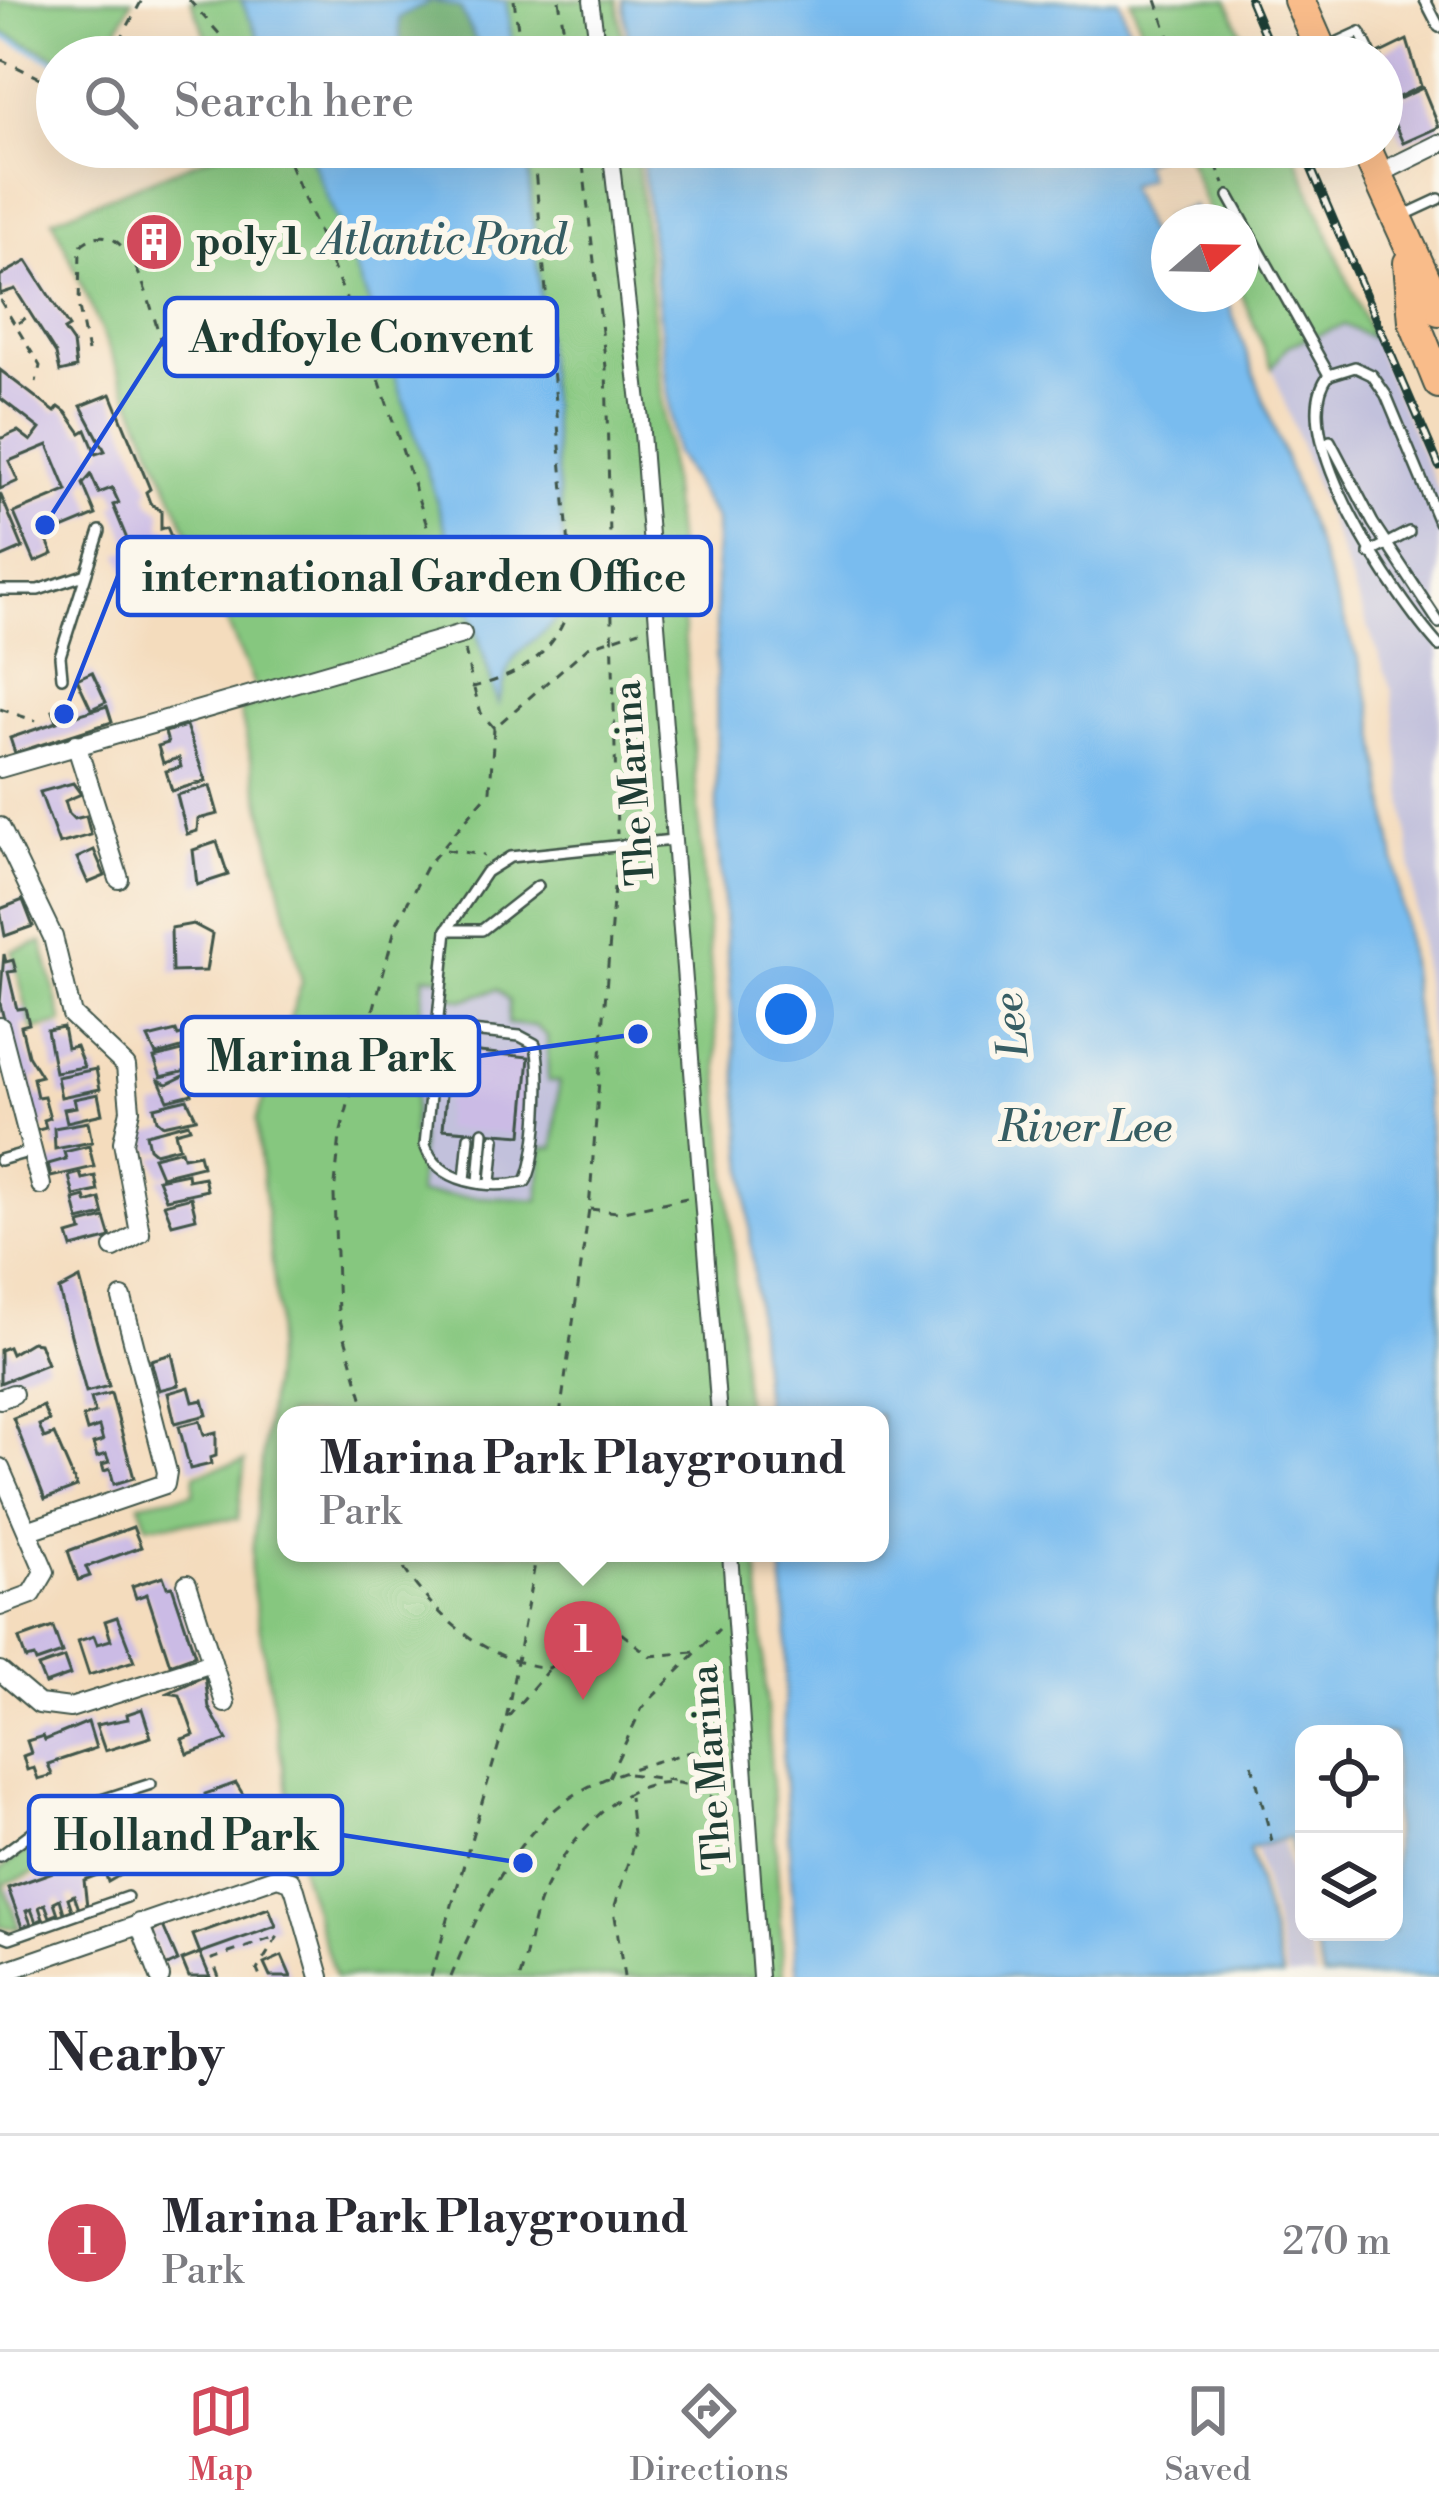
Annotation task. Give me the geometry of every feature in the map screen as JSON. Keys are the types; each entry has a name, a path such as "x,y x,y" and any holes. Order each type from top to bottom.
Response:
{"highway":[{"path":"1299,0 1315,36"},
{"path":"1375,168 1436,294"},
{"path":"1413,252 1407,268 1414,321 1439,383"}],"street":[{"path":"591,0 596,36"},
{"path":"1403,153 1439,144"},
{"name":"The Marina","path":"612,168 641,420 718,1406"},
{"path":"0,768 462,634"},
{"path":"76,745 119,879"},
{"path":"0,826 53,938 72,1015 127,1069 130,1110 123,1142 140,1233 113,1248"},
{"path":"0,1027 41,1185"},
{"path":"30,1529 165,1484 167,1472 122,1298"},
{"path":"0,1468 45,1563 44,1579 32,1594 0,1606"},
{"name":"The Marina","path":"731,1562 760,1977"},
{"path":"187,1585 225,1702"},
{"path":"0,1671 39,1704 70,1708 212,1663"},
{"path":"0,1973 270,1877 284,1878 296,1890 320,1977"},
{"path":"139,1923 160,1977"}],"lane":[{"path":"1426,0 1439,27"},
{"path":"1229,196 1329,375"},
{"path":"1397,219 1439,200"},
{"path":"1439,522 1379,384 1355,367 1329,375 1320,390 1322,425 1339,488 1369,553 1439,646"},
{"path":"1322,425 1387,543 1439,623"},
{"path":"62,677 60,656 100,531"},
{"path":"1369,553 1409,532"},
{"path":"0,590 38,590 84,575"},
{"path":"441,1028 520,1036 538,1052 531,1174 517,1184 447,1175 430,1160 425,1145 435,1037 441,1028 447,930 486,872 510,857 673,840"},
{"path":"447,930 482,930 538,886"},
{"path":"484,1132 485,1182"},
{"path":"465,1180 470,1137"},
{"path":"485,1182 495,1138"},
{"path":"0,1160 32,1151"},
{"path":"0,1856 55,1815 151,1784"},
{"path":"0,1934 10,1938 127,1898"}],"path":[{"path":"122,36 142,0"},
{"path":"189,0 221,36"},
{"path":"514,0 518,36"},
{"path":"559,0 565,36"},
{"path":"1156,0 1169,36"},
{"path":"0,59 36,76"},
{"path":"292,168 377,373 462,634 481,712 494,728 490,790 426,867 396,925 340,1135 334,1215 338,1313 364,1406"},
{"path":"473,687 517,676 556,634 573,592 535,168"},
{"path":"561,1406 589,1209 616,847 606,367 583,168"},
{"path":"1218,168 1229,196"},
{"path":"88,352 77,290 80,246 91,236 106,235 120,240 131,255 166,361"},
{"path":"0,300 40,366 36,383"},
{"path":"0,315 8,312"},
{"path":"15,324 32,314"},
{"path":"494,728 589,647 657,628"},
{"path":"0,709 36,721"},
{"path":"442,850 510,857"},
{"path":"589,1209 618,1212 701,1196"},
{"path":"401,1562 431,1607 518,1662 549,1668"},
{"path":"431,1977 506,1720 535,1562"},
{"path":"608,1779 642,1708 735,1616"},
{"path":"506,1720 549,1668 611,1625 650,1656 694,1652"},
{"path":"451,1977 485,1903 524,1846 559,1808 608,1779 743,1736"},
{"path":"1252,1764 1272,1841"},
{"path":"624,1774 659,1776 691,1786 749,1829"},
{"path":"520,1977 549,1880 571,1844 628,1795 672,1783 691,1786"},
{"path":"625,1977 614,1909 634,1841 628,1795"},
{"path":"219,1977 212,1959 278,1936 257,1970 260,1977"}],"shaded area":[{"path":"1344,325 1372,338 1439,492 1439,1114 1392,691 1272,368 1286,346"},
{"path":"424,976 566,987 550,1215 407,1206"},
{"path":"1282,1841 1295,1893 1295,1941 1307,1941 1316,1977 1287,1977 1256,1849"}],"green space":[{"path":"0,0 132,0 114,36 36,36 36,47 0,31"},
{"path":"191,0 617,0 622,36 206,36"},
{"path":"1131,0 1227,0 1243,36 1144,36"},
{"path":"432,1 460,8 474,36 400,36 399,18"},
{"path":"181,168 638,168 679,568 745,1406 277,1406 277,1562 758,1562 784,1977 335,1977 300,1866 250,1572 278,1316 256,1121 302,982 240,710 262,703 53,219","holes":["424,976 450,978 450,997 463,1000 497,989 509,1001 508,1024 535,1026 547,1036 548,1081 559,1082 554,1148 542,1148 539,1200 418,1194 420,1135 412,1134"]},
{"path":"1192,168 1301,168 1372,338 1344,325 1287,346 1272,368 1249,312 1259,312 1259,204 1205,204"},
{"path":"42,942 63,1023 32,1030 12,951"},
{"path":"245,1461 238,1519 147,1525 139,1503 194,1493 195,1474"},
{"path":"104,1805 112,1833 68,1847 71,1859 4,1884 19,1928 0,1927 0,1870 60,1823"}],"water":[{"path":"241,0 506,0 511,36 474,36 460,8 432,1 399,18 400,36 258,36"},
{"path":"623,0 1119,0 1132,36 627,36"},
{"name":"Atlantic Pond","path":"315,168 528,168 568,591 554,621 511,662 498,704 411,422"},
{"name":"River Lee","path":"643,168 1144,168 1148,178 1128,186 1151,234 1151,312 1232,312 1373,711 1439,1203 1439,1977 1323,1977 1313,1941 1403,1941 1403,1725 1295,1725 1295,1865 1289,1837 1249,1849 1283,1977 798,1977 783,1756 787,1621 781,1562 889,1562 889,1406 764,1406 717,826 716,520 675,453"}],"building":[{"path":"1407,40 1421,86 1403,95 1403,42"},
{"path":"1423,88 1439,127 1403,143 1403,97"},
{"name":"poly 1","path":"164,228 170,247 144,256 138,237"},
{"path":"27,261 69,327 64,330 73,343 76,368 60,372 56,354 15,289 0,294 0,276"},
{"path":"203,332 209,348 184,358 178,341"},
{"path":"0,370 55,412 59,407 66,412 81,433 86,430 96,454 105,451 81,406 111,394 150,489 146,492 150,503 161,511 161,529 167,527 178,553 127,574 119,554 131,549 113,505 119,503 112,488 99,493 91,475 83,484 96,515 45,536 53,554 35,562 14,513 67,491 48,445 9,461 18,481 0,489 0,439 18,431 31,441 40,429 0,398"},
{"path":"0,493 23,548 0,558"},
{"path":"92,672 106,702 91,709 77,679"},
{"path":"70,705 74,716 107,706 112,722 15,753 10,738 57,722 53,711"},
{"path":"186,726 206,781 172,791 166,771 181,767 179,758 163,763 158,746 168,743 165,732"},
{"path":"73,783 81,794 65,801 69,814 74,819 86,816 91,835 59,844 40,792"},
{"path":"210,786 218,814 198,819 197,831 187,834 177,795"},
{"path":"217,842 228,875 197,885 193,850"},
{"path":"94,850 105,876 88,883 77,858"},
{"path":"23,900 33,926 5,936 0,909"},
{"path":"193,924 212,934 206,971 172,972 171,928"},
{"path":"4,954 6,962 13,960 16,971 8,972 17,1009 25,1008 29,1024 21,1026 28,1055 41,1076 33,1078 37,1097 44,1096 50,1118 44,1120 46,1128 31,1132 0,1003"},
{"path":"63,1027 67,1048 76,1046 84,1067 55,1072 47,1030"},
{"path":"176,1031 178,1036 189,1033 192,1045 156,1055 148,1038"},
{"path":"450,1049 529,1057 522,1135 443,1129"},
{"path":"182,1051 187,1071 161,1077 154,1058"},
{"path":"96,1069 100,1089 61,1097 57,1077"},
{"path":"188,1074 192,1094 168,1100 159,1080 167,1084"},
{"path":"98,1094 102,1114 67,1122 64,1109 76,1107 74,1099"},
{"path":"187,1099 196,1118 163,1125 157,1120 154,1107"},
{"path":"88,1122 92,1142 55,1149 54,1128"},
{"path":"188,1123 190,1128 175,1132 179,1147 155,1153 149,1148 146,1134"},
{"path":"89,1146 94,1167 51,1177 48,1164 66,1159 64,1152"},
{"path":"181,1150 183,1157 199,1154 202,1166 161,1176 153,1157"},
{"path":"80,1173 82,1179 95,1176 98,1191 74,1196 69,1176"},
{"path":"187,1173 188,1180 204,1177 207,1190 166,1199 158,1179"},
{"path":"85,1197 87,1203 100,1199 104,1215 79,1221 74,1200"},
{"path":"191,1197 196,1218 172,1224 164,1204"},
{"path":"105,1218 111,1238 72,1248 68,1235 82,1231 80,1224"},
{"path":"80,1279 109,1386 86,1392 59,1290"},
{"path":"31,1342 39,1343 47,1364 0,1383 0,1350 8,1347 11,1354"},
{"path":"172,1354 179,1385 159,1390 151,1360"},
{"path":"189,1387 193,1402 203,1400 207,1415 175,1423 168,1393"},
{"path":"111,1393 134,1478 114,1484 110,1469 104,1471 102,1464 109,1462 106,1454 97,1457 93,1444 103,1441 99,1427 87,1431 83,1417 95,1413 91,1398"},
{"path":"43,1406 49,1421 39,1425 44,1438 54,1434 77,1487 45,1499 13,1418"},
{"path":"200,1421 204,1435 216,1432 216,1456 210,1458 211,1464 190,1469 179,1426"},
{"path":"133,1527 141,1547 86,1567 90,1576 78,1580 68,1551"},
{"path":"163,1576 167,1587 172,1586 195,1655 170,1664 147,1594 136,1598 132,1586"},
{"path":"117,1617 134,1661 89,1675 78,1641 94,1636 97,1644 111,1640 105,1621"},
{"path":"53,1627 62,1653 36,1662 34,1657 26,1659 19,1639"},
{"path":"64,1658 70,1675 45,1684 38,1667"},
{"path":"205,1676 209,1708 227,1740 188,1754 182,1739 194,1735 180,1695 168,1693"},
{"path":"142,1709 151,1737 105,1751 96,1725 128,1719 127,1714"},
{"path":"88,1722 96,1748 48,1764 52,1775 38,1779 34,1768 27,1770 23,1756 31,1753 27,1741 43,1736 45,1740"},
{"path":"236,1783 247,1801 252,1829 222,1842 208,1821 205,1794"},
{"path":"154,1811 158,1846 144,1850 140,1837 118,1844 111,1825"},
{"path":"116,1841 127,1871 108,1882 105,1872 84,1880 87,1906 79,1909 74,1895 68,1898 72,1910 64,1913 60,1899 54,1902 58,1914 50,1917 45,1904 39,1907 43,1919 36,1922 31,1909 26,1911 31,1924 22,1927 8,1888 78,1863 75,1855"},
{"path":"269,1908 276,1926 200,1953 193,1935"},
{"path":"163,1926 178,1961 165,1967 150,1933"},
{"path":"200,1953 210,1977 189,1977 182,1960"},
{"path":"282,1956 291,1977 270,1977 264,1964"}],"waterway":[{"path":"0,35 36,52"}],"railway":[{"path":"1250,0 1265,36"},
{"path":"1311,168 1439,466"}],"place":[{"name":"poly 1","path":"154,242"},
{"name":"Ardfoyle Convent","path":"45,525"},
{"name":"international Garden Office","path":"64,714"},
{"name":"Marina Park","path":"638,1034"},
{"name":"Marina Park Playground","path":"583,1700"},
{"name":"Holland Park","path":"523,1863"}],"water label":[{"name":"Lee","path":"1012,1025"}]}
